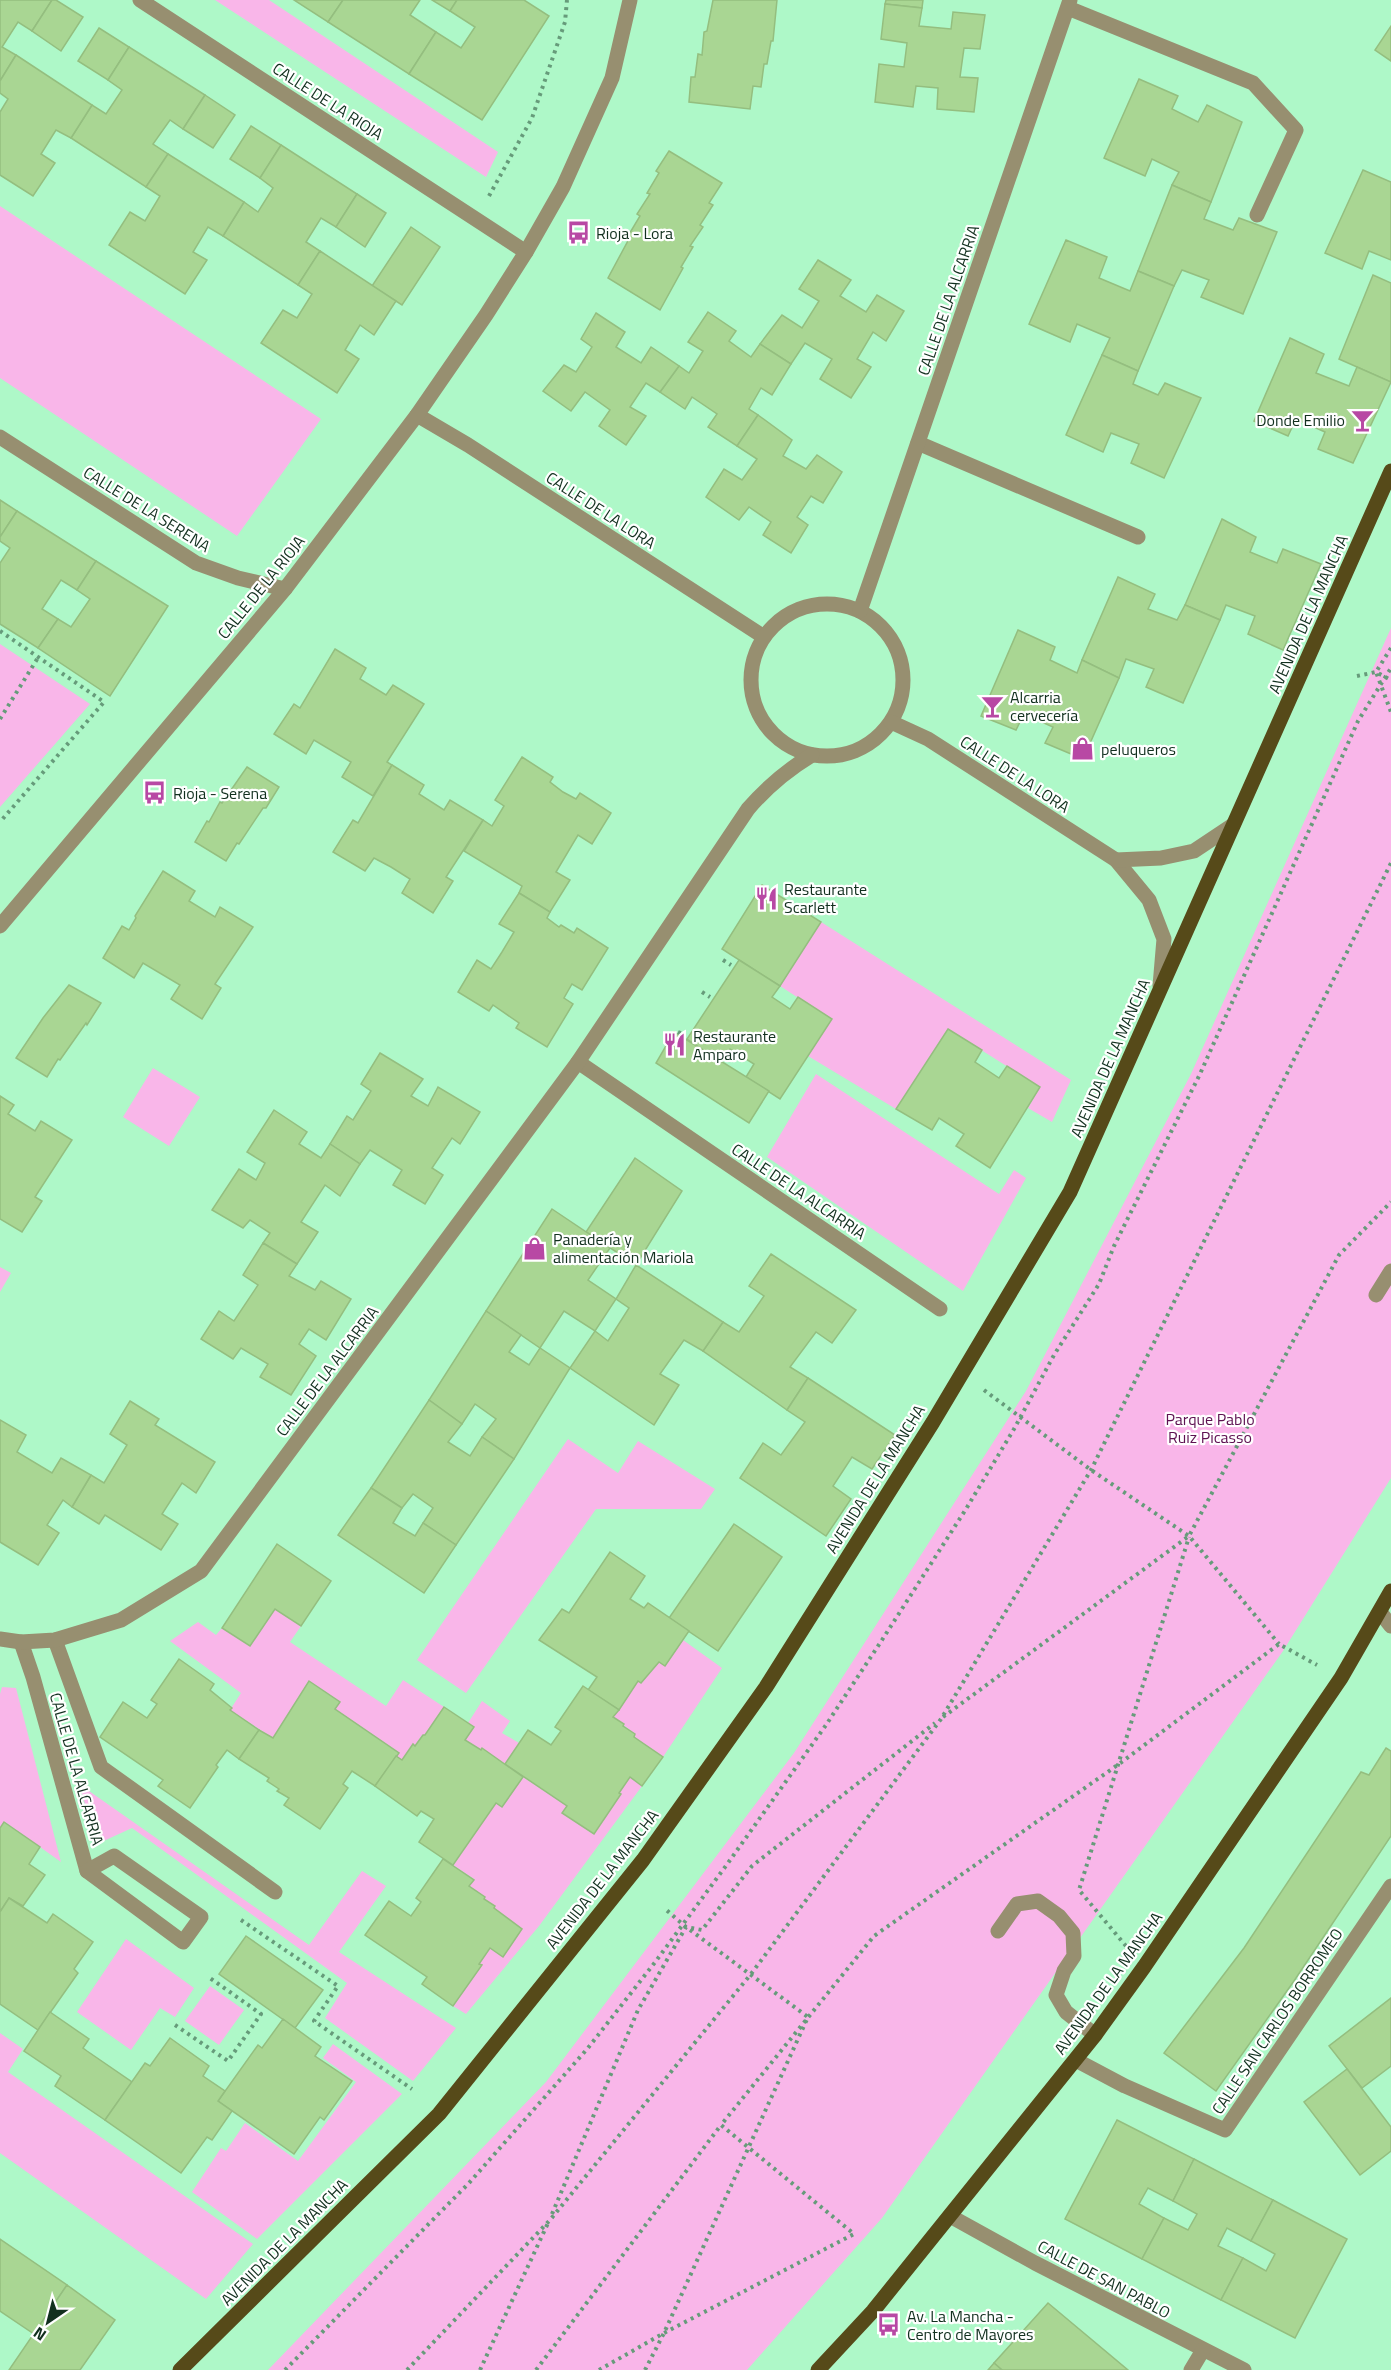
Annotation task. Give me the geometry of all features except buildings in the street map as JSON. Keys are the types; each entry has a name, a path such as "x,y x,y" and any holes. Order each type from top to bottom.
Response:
{"main road":[{"name":"AVENIDA DE LA MANCHA","path":"180,2370 439,2114 643,1860 766,1687 933,1422 1070,1192 1391,471"},
{"name":"AVENIDA DE LA MANCHA","path":"818,2370 873,2311 1095,2035 1341,1678 1391,1591"}],"street":[{"name":"CALLE DE LA RIOJA","path":"140,0 526,252"},
{"name":"CALLE DE LA RIOJA","path":"0,926 285,589 417,415 486,315 526,252 563,187 612,78 630,0"},
{"path":"1069,4 1253,83 1296,130 1257,215"},
{"name":"CALLE DE LA ALCARRIA","path":"860,611 1069,4"},
{"name":"CALLE DE LA LORA","path":"417,415 468,445 764,637"},
{"name":"CALLE DE LA SERENA","path":"0,437 196,563 238,578 285,589"},
{"path":"918,443 1138,537"},
{"path":"825,603 860,611 888,633 899,653 904,677 903,689 901,700 891,722 876,739 857,751 835,756 812,755 790,747 772,733 758,714 751,691 751,668 758,646 781,618 802,608 825,603"},
{"name":"CALLE DE LA LORA","path":"891,722 928,739 1116,860 1149,900 1164,939 1160,990"},
{"name":"CALLE DE LA ALCARRIA","path":"0,1639 21,1642 55,1640 121,1620 201,1571 578,1062 748,809 790,768 812,755"},
{"path":"1116,860 1161,858 1194,851 1233,825"},
{"name":"CALLE DE LA ALCARRIA","path":"578,1062 940,1309"},
{"path":"1376,1295 1391,1271"},
{"path":"1380,1612 1391,1626"},
{"name":"CALLE DE LA ALCARRIA","path":"55,1640 101,1767 275,1892"},
{"name":"CALLE DE LA ALCARRIA","path":"21,1642 33,1677 87,1871"},
{"path":"114,1856 201,1917 183,1942 87,1871 114,1856"},
{"name":"CALLE SAN CARLOS BORROMEO","path":"1076,2060 1125,2086 1225,2130 1391,1886"},
{"path":"998,1930 1017,1904 1038,1901 1059,1916 1073,1933 1074,1956 1064,1971 1056,1995 1066,2012 1095,2035"},
{"name":"CALLE DE SAN PABLO","path":"950,2216 1244,2370"},
{"path":"1191,2370 1203,2350"}],"path":[{"path":"476,218 532,118 565,22 567,0"},
{"path":"0,631 104,702 0,822"},
{"path":"1376,672 1391,648"},
{"path":"0,719 39,656"},
{"path":"285,2370 399,2257 493,2157 588,2048 684,1925 826,1725 943,1547 1106,1270 1114,1246 1200,1074 1358,721 1391,668"},
{"path":"1376,672 1391,712"},
{"path":"1357,676 1376,672 1391,680"},
{"path":"407,2370 550,2220 751,1974 941,1719 1091,1470 1391,863"},
{"path":"723,960 731,965"},
{"path":"702,992 710,997"},
{"path":"678,1032 685,1035"},
{"path":"1144,1967 1079,1890 1189,1536 1339,1255 1391,1202"},
{"path":"993,1395 1091,1470 1189,1536 1279,1644 1341,1678"},
{"path":"684,1925 702,1930 752,1866 941,1719 1189,1536"},
{"path":"536,2370 721,2125 874,1936 1119,1764 1279,1644"},
{"path":"664,1908 808,2017"},
{"path":"241,1920 338,1986 314,2021 412,2088"},
{"path":"480,2370 550,2220 638,2010 684,1925"},
{"path":"175,2025 228,2061 261,2014 210,1978"},
{"path":"645,2370 808,2017"},
{"path":"599,2370 664,2333 854,2234 721,2125"}],"green space":[{"path":"215,0 269,0 498,152 486,177"},
{"path":"0,206 321,419 237,536 0,378"},
{"name":"Parque Pablo Ruiz Picasso","path":"1391,628 1391,1478 1283,1651 882,2218 747,2370 268,2370 546,2082 794,1753 1026,1391 1191,1074"},
{"path":"0,644 90,704 0,807"},
{"path":"821,922 1071,1080 1052,1122 1028,1108 1040,1087 948,1029 896,1109 808,1056 831,1019 780,986"},
{"path":"153,1068 200,1097 169,1146 123,1117"},
{"path":"816,1074 999,1194 1014,1170 1026,1178 963,1291 767,1157"},
{"path":"0,1267 11,1273 0,1292"},
{"path":"568,1439 618,1473 638,1441 715,1489 701,1509 596,1509 466,1693 417,1660"},
{"path":"275,1609 301,1626 290,1642 386,1706 403,1680 444,1707 425,1735 422,1735 402,1760 396,1756 398,1752 335,1709 340,1702 309,1681 273,1738 230,1710 241,1693 170,1641 198,1622 216,1635 222,1628 250,1646"},
{"path":"683,1640 722,1668 663,1757 634,1737 635,1734 613,1717 638,1681 641,1683 659,1662 665,1666"},
{"path":"2,1687 16,1688 61,1862 5,1822 0,1828 0,1694"},
{"path":"482,1701 510,1721 502,1733 519,1743 505,1764 465,1740 474,1728 468,1723"},
{"path":"523,1777 567,1806 563,1813 593,1834 630,1777 642,1786 539,1926 466,2014 453,2006 481,1966 479,1964 490,1948 503,1957 522,1929 469,1886 474,1879 453,1865 496,1803 502,1807"},
{"path":"79,1784 309,1945 362,1871 386,1886 339,1952 456,2028 413,2081 325,2018 347,1983 132,1828 97,1844"},
{"path":"126,1939 194,1988 175,2017 160,2008 131,2050 77,2012"},
{"path":"210,1986 244,2010 219,2045 185,2021"},
{"path":"0,2033 23,2049 8,2072 253,2244 206,2299 0,2153"},
{"path":"333,2044 402,2094 257,2239 192,2192 221,2148 226,2151 245,2123 298,2161 356,2082 323,2058"}],"place":[{"name":"Rioja - Lora","path":"578,233"},
{"name":"Donde Emilio","path":"1363,420"},
{"name":"Alcarria cervecería","path":"992,706"},
{"name":"peluqueros","path":"1083,749"},
{"name":"Rioja - Serena","path":"155,793"},
{"name":"Restaurante Scarlett","path":"766,898"},
{"name":"Restaurante Amparo","path":"675,1045"},
{"name":"Panadería y alimentación Mariola","path":"535,1248"},
{"name":"Av. La Mancha - Centro de Mayores","path":"889,2325"}]}
